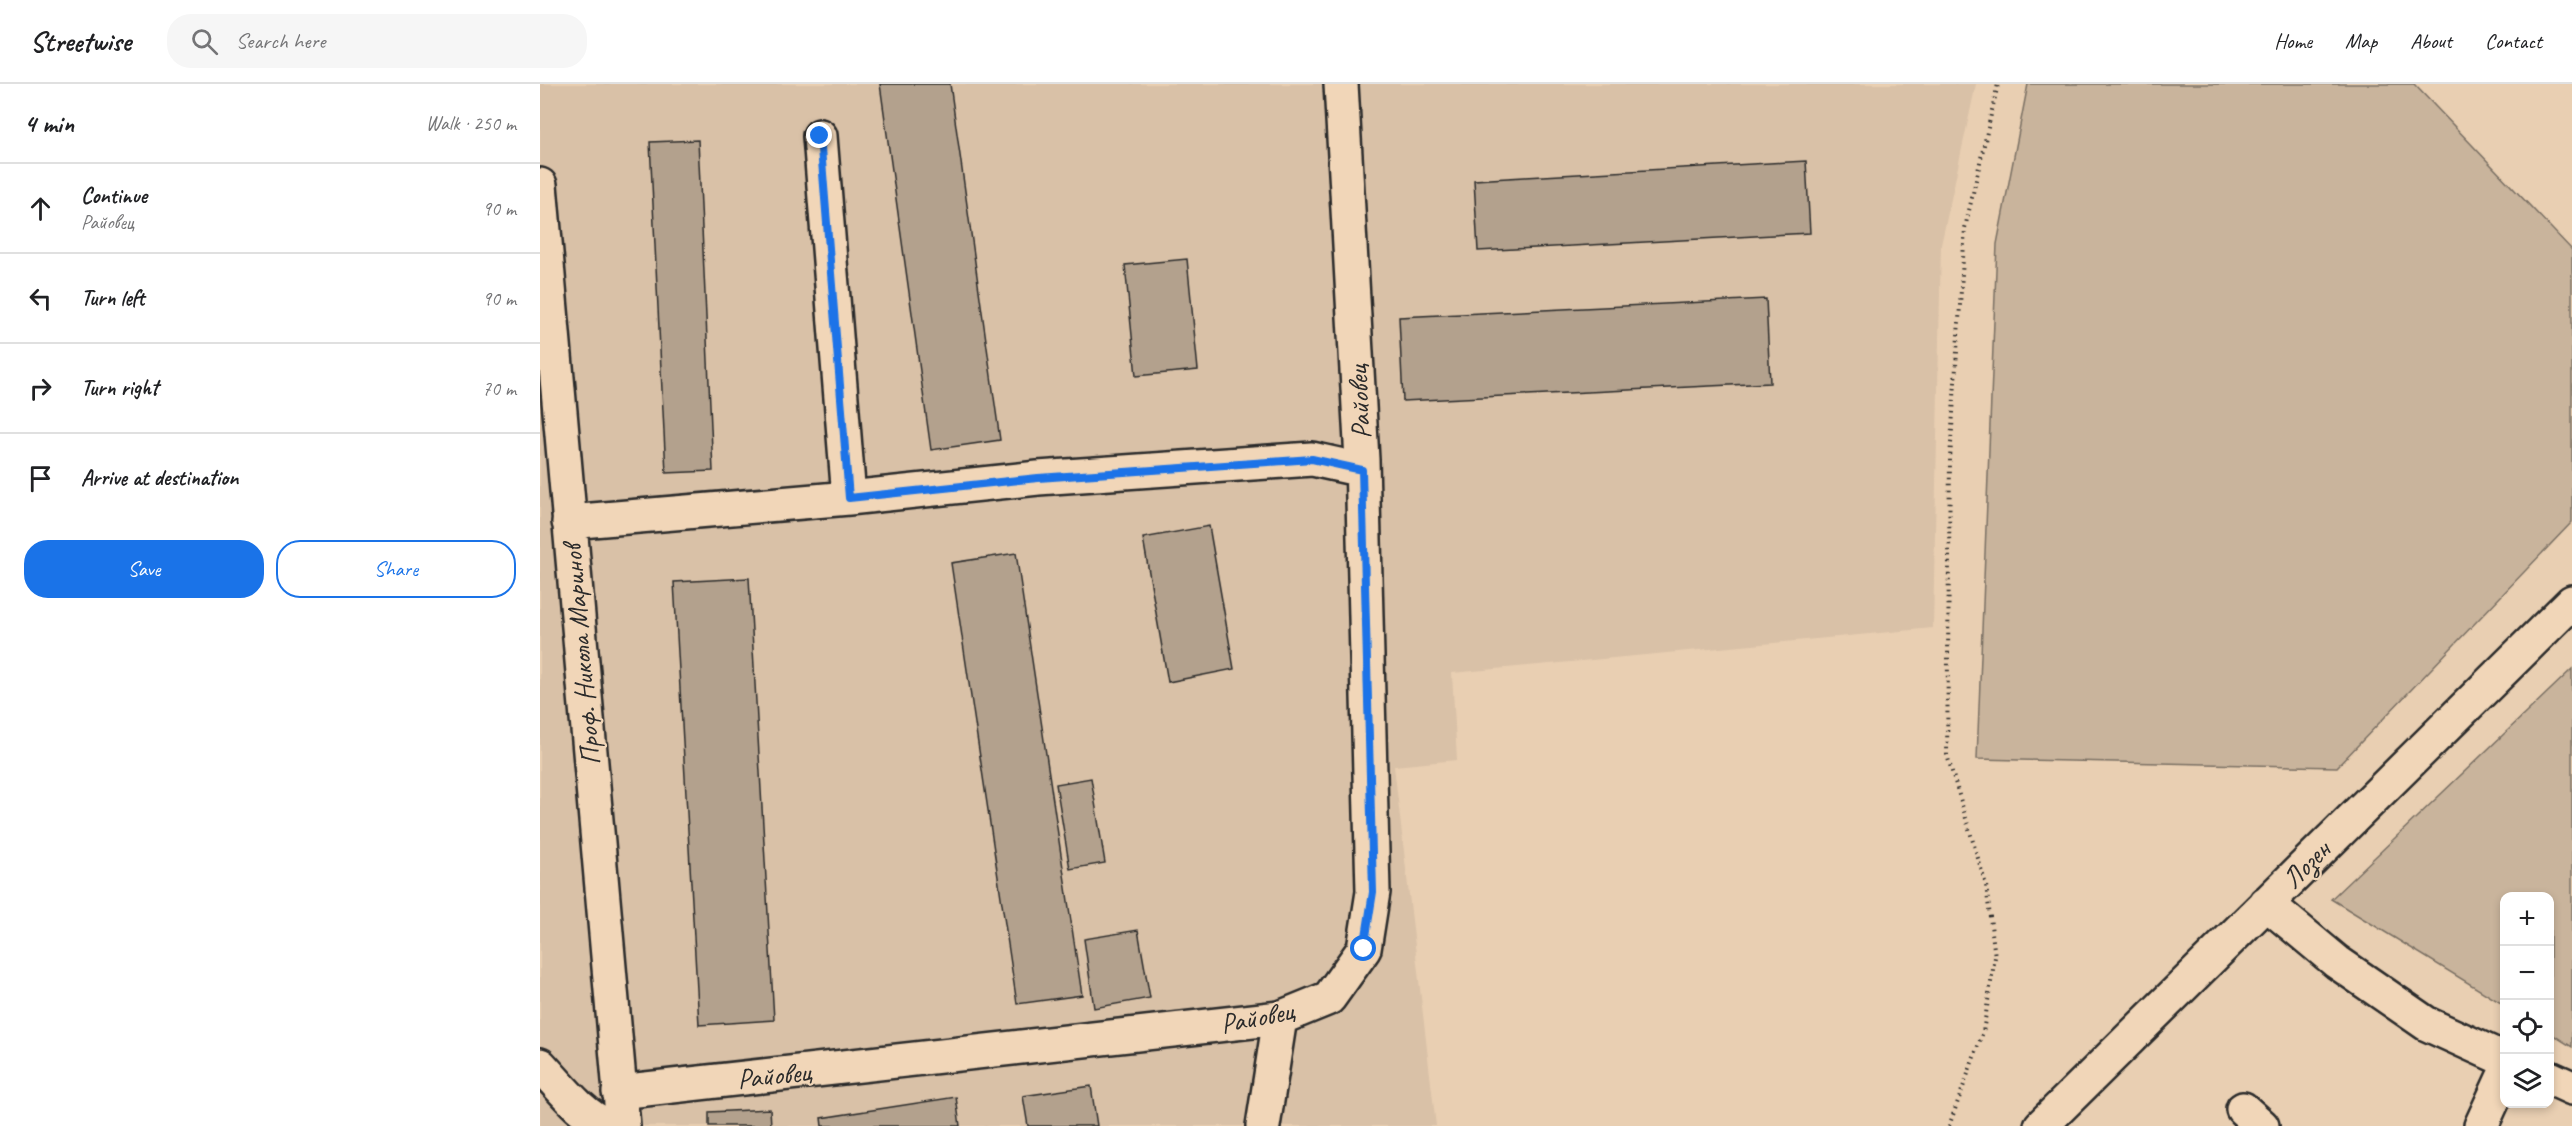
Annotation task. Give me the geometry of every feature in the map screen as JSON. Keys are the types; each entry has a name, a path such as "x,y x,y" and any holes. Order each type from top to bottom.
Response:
{"street":[{"name":"Райовец","path":"619,1092 1280,1018 1329,998 1364,949 1373,892 1362,470 1341,84"},
{"path":"820,136 849,498"},
{"name":"Проф. Никола Маринов","path":"540,185 623,1126"},
{"path":"569,522 849,498 1038,478 1312,459 1362,470"},
{"name":"Лозен","path":"2041,1126 2572,602"},
{"path":"2266,903 2337,962 2427,1024 2500,1057"},
{"path":"1263,1126 1280,1018"},
{"path":"540,1065 581,1107 597,1121 608,1126"},
{"path":"2554,1080 2572,1088"},
{"path":"2481,1126 2500,1086"}],"path":[{"path":"1949,1126 1983,1032 1995,957 1986,885 1947,755 1950,459 1965,228 1998,84"}],"shaded area":[{"path":"540,84 1976,84 1941,245 1933,628 1452,673 1457,760 1394,766 1436,1126 540,1126"},
{"path":"2028,84 2414,84 2572,250 2572,522 2337,767 1977,759 1997,244"},
{"path":"2572,669 2572,1047 2554,1036 2554,892 2500,892 2500,1003 2331,899"}],"building":[{"path":"880,84 950,84 1000,440 931,450"},
{"path":"698,140 713,471 666,473 650,142"},
{"path":"1806,161 1810,233 1478,251 1474,180"},
{"path":"1187,259 1198,370 1136,376 1125,265"},
{"path":"1766,299 1770,383 1403,401 1399,317"},
{"path":"1209,526 1234,669 1168,682 1143,538"},
{"path":"1016,553 1082,995 1017,1004 951,563"},
{"path":"749,578 774,1020 699,1025 674,582"},
{"path":"1091,778 1105,863 1070,869 1056,784"},
{"path":"1138,930 1150,998 1094,1008 1084,939"},
{"path":"1091,1086 1097,1126 1028,1126 1023,1096"},
{"path":"956,1097 960,1126 822,1126 821,1118"},
{"path":"770,1109 771,1126 709,1126 709,1112"}],"route":[{"path":"820,136 849,498 1038,478 1312,459 1362,470 1373,892 1364,949"}]}
